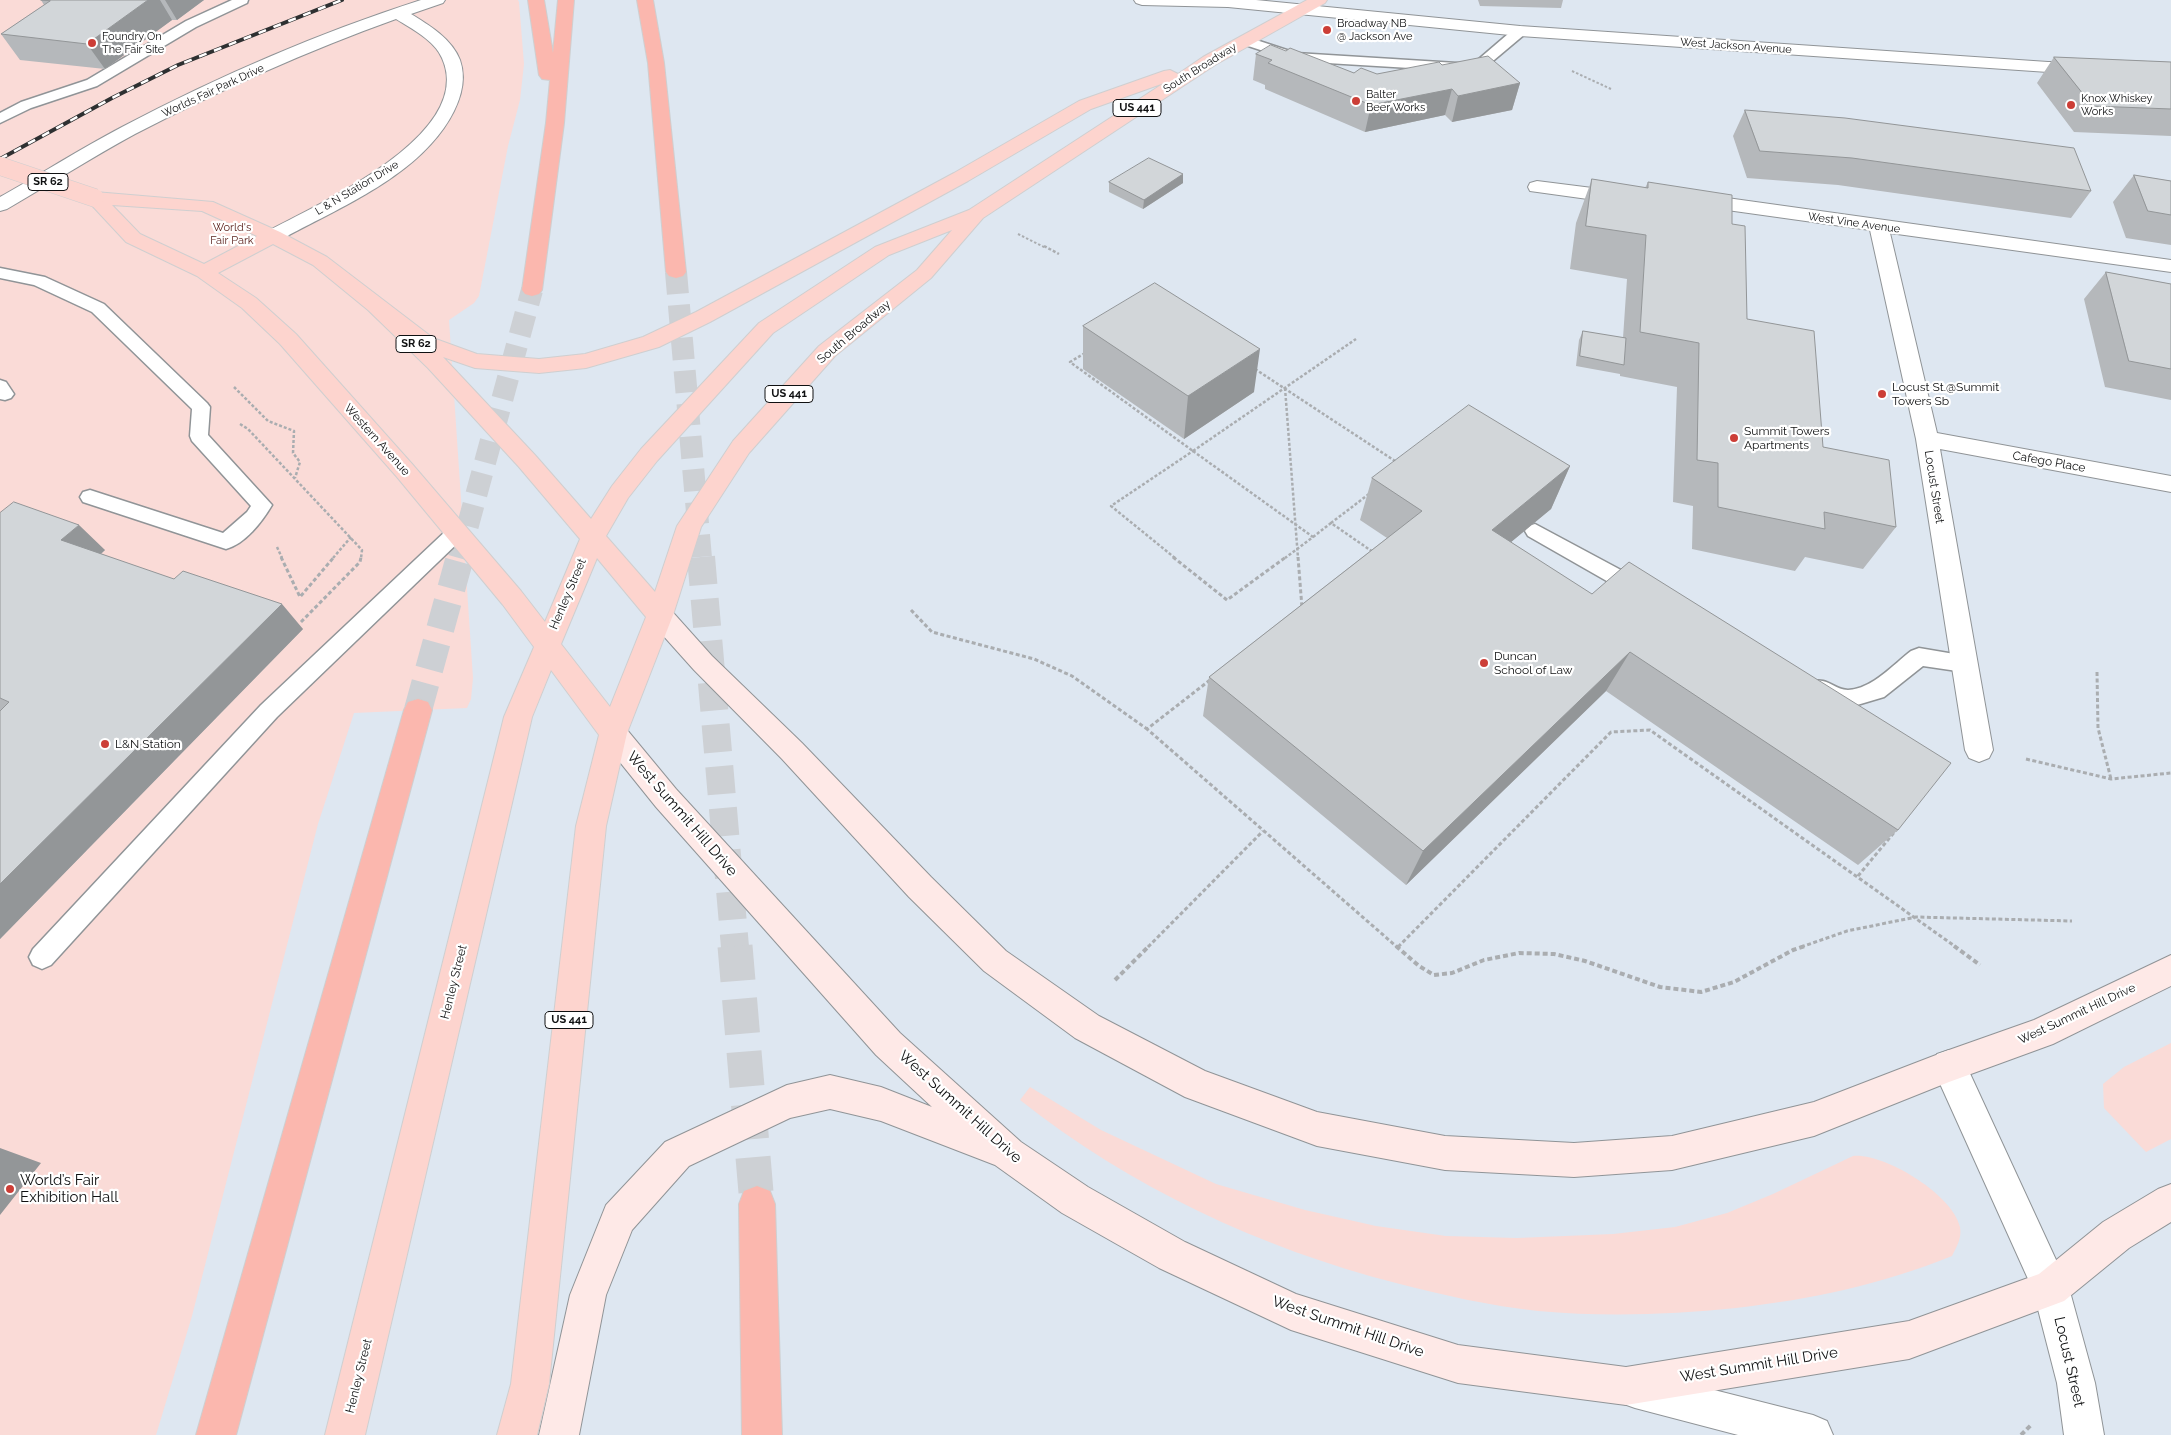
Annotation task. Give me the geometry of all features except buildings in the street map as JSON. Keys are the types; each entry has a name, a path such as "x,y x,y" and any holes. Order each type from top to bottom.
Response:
{"highway":[{"path":"536,0 555,123"},
{"path":"532,290 555,123 566,0"},
{"path":"645,0 656,63 676,272"},
{"path":"656,63 662,9"},
{"path":"216,1435 418,710"},
{"path":"757,1204 762,1435"}],"main road":[{"name":"US 441","path":"1298,4 1319,0"},
{"name":"South Broadway","path":"592,538 620,492 649,455 766,328 882,252 976,214 1298,4"},
{"path":"375,305 425,343 475,361 539,366 586,361 651,342 704,317 961,176 1085,105 1209,61"},
{"name":"Western Avenue","path":"0,166 95,198 206,206 273,236 320,261 375,305 436,363 660,615"},
{"name":"Western Avenue","path":"95,198 133,238 204,272 249,303 288,339 405,471 512,598 613,732"},
{"name":"South Broadway","path":"660,615 689,526 741,447 827,351 924,274 976,214"},
{"path":"204,272 273,236"},
{"name":"Henley Street","path":"345,1435 518,717 546,645 592,538"},
{"name":"US 441","path":"517,1435 530,1384 591,826 613,732 660,615"},
{"name":"West Summit Hill Drive","path":"660,615 920,887 995,961 1087,1027 1112,1041 1197,1085 1317,1129 1445,1153 1574,1160 1672,1154 1814,1119 1949,1066 2041,1033 2171,970"},
{"name":"West Summit Hill Drive","path":"613,732 666,798 888,1044 1009,1154 1075,1200 1172,1255 1292,1311 1458,1364 1626,1386 1909,1340 2051,1288 2116,1234 2171,1202"},
{"path":"560,1435 588,1294 619,1218 677,1154 788,1102 830,1092 881,1104 1009,1154"}],"street":[{"name":"Worlds Fair Park Drive","path":"0,205 128,131 225,84 282,58 397,12 437,0"},
{"path":"1142,0 1298,4"},
{"name":"West Jackson Avenue","path":"1298,4 1417,22 1520,31 2048,67 2104,68"},
{"name":"L & N Station Drive","path":"273,236 400,164 424,142 451,102 456,73 444,47 397,12"},
{"path":"1537,186 1644,201"},
{"name":"West Vine Avenue","path":"1681,204 1727,204 1879,227 2171,266"},
{"name":"Locust Street","path":"1879,227 1926,439 1979,750"},
{"name":"Cafego Place","path":"1926,439 2171,484"},
{"name":"Locust Street","path":"1949,1066 2051,1288 2076,1383 2084,1435"},
{"path":"1626,1386 1813,1435"}],"lane":[{"path":"0,119 26,105 92,83 191,24 242,0"},
{"path":"1244,40 1294,57 1476,68 1520,31"},
{"path":"0,273 39,281 69,293 98,308 200,407 199,436 262,505 254,517 226,542 90,497"},
{"path":"42,957 270,711 457,532"},
{"path":"1535,532 1657,599"},
{"path":"1805,681 1848,698 1876,691 1919,657 1964,663"}],"path":[{"path":"1018,234 1059,254"},
{"path":"1356,339 1111,506 1227,600 1375,490"},
{"path":"1086,352 1070,362 1313,537"},
{"path":"1251,366 1404,467"},
{"path":"232,385 268,421 294,431 293,453 300,462 295,478"},
{"path":"1285,388 1302,608"},
{"path":"244,426 362,550 360,562 301,622"},
{"path":"254,517 277,548 300,597 351,537"},
{"path":"1331,523 1374,553 1367,558"},
{"path":"1294,614 1309,603"},
{"path":"911,610 932,632 1034,660 1072,676 1147,729 1419,966 1434,976 1452,973 1484,960 1519,953 1554,954 1585,961 1660,987 1701,992 1734,982 1793,950 1838,934 1916,917 2072,921"},
{"path":"2098,672 2098,728 2111,779"},
{"path":"1147,729 1217,674"},
{"path":"1398,947 1611,732 1650,730 1916,917 1980,965"},
{"path":"2026,759 2111,779 2171,773"},
{"path":"1858,876 1901,824"},
{"path":"1115,980 1263,830"},
{"path":"2021,1435 2038,1418"}],"shaded area":[{"path":"0,0 2171,0 2171,1435 0,1435"}],"green space":[{"name":"World's Fair Park","path":"0,0 518,0 519,2 524,64 520,100 508,146 479,296 474,303 449,320 473,678 471,699 467,708 354,713 318,824 192,1316 156,1435 0,1435"},
{"path":"2171,1043 2171,1139 2146,1152 2104,1108 2103,1084 2124,1067"},
{"path":"1030,1087 1101,1130 1216,1184 1305,1210 1376,1226 1446,1236 1517,1238 1613,1234 1675,1227 1727,1213 1773,1194 1853,1156 1882,1161 1916,1178 1932,1190 1955,1215 1960,1227 1959,1242 1952,1256 1872,1283 1792,1300 1736,1308 1661,1314 1587,1314 1538,1311 1502,1306 1431,1292 1345,1269 1246,1233 1198,1211 1151,1187 1106,1160 1020,1100"}],"tunnel":[{"path":"676,272 701,558"},
{"path":"459,558 532,290"},
{"path":"418,710 460,557"},
{"path":"701,557 735,947"},
{"path":"735,946 757,1204"}],"railway":[{"path":"0,159 112,98 178,65 342,0"}],"place":[{"name":"Broadway NB @ Jackson Ave","path":"1327,30"},
{"name":"Foundry On The Fair Site","path":"92,43"},
{"name":"Balter Beer Works","path":"1356,101"},
{"name":"Knox Whiskey Works","path":"2071,105"},
{"name":"Locust St.@Summit Towers Sb","path":"1882,394"},
{"name":"Summit Towers Apartments","path":"1734,438"},
{"name":"Duncan School of Law","path":"1484,663"},
{"name":"L&N Station","path":"105,744"},
{"name":"World’s Fair Exhibition Hall","path":"10,1189"}]}
